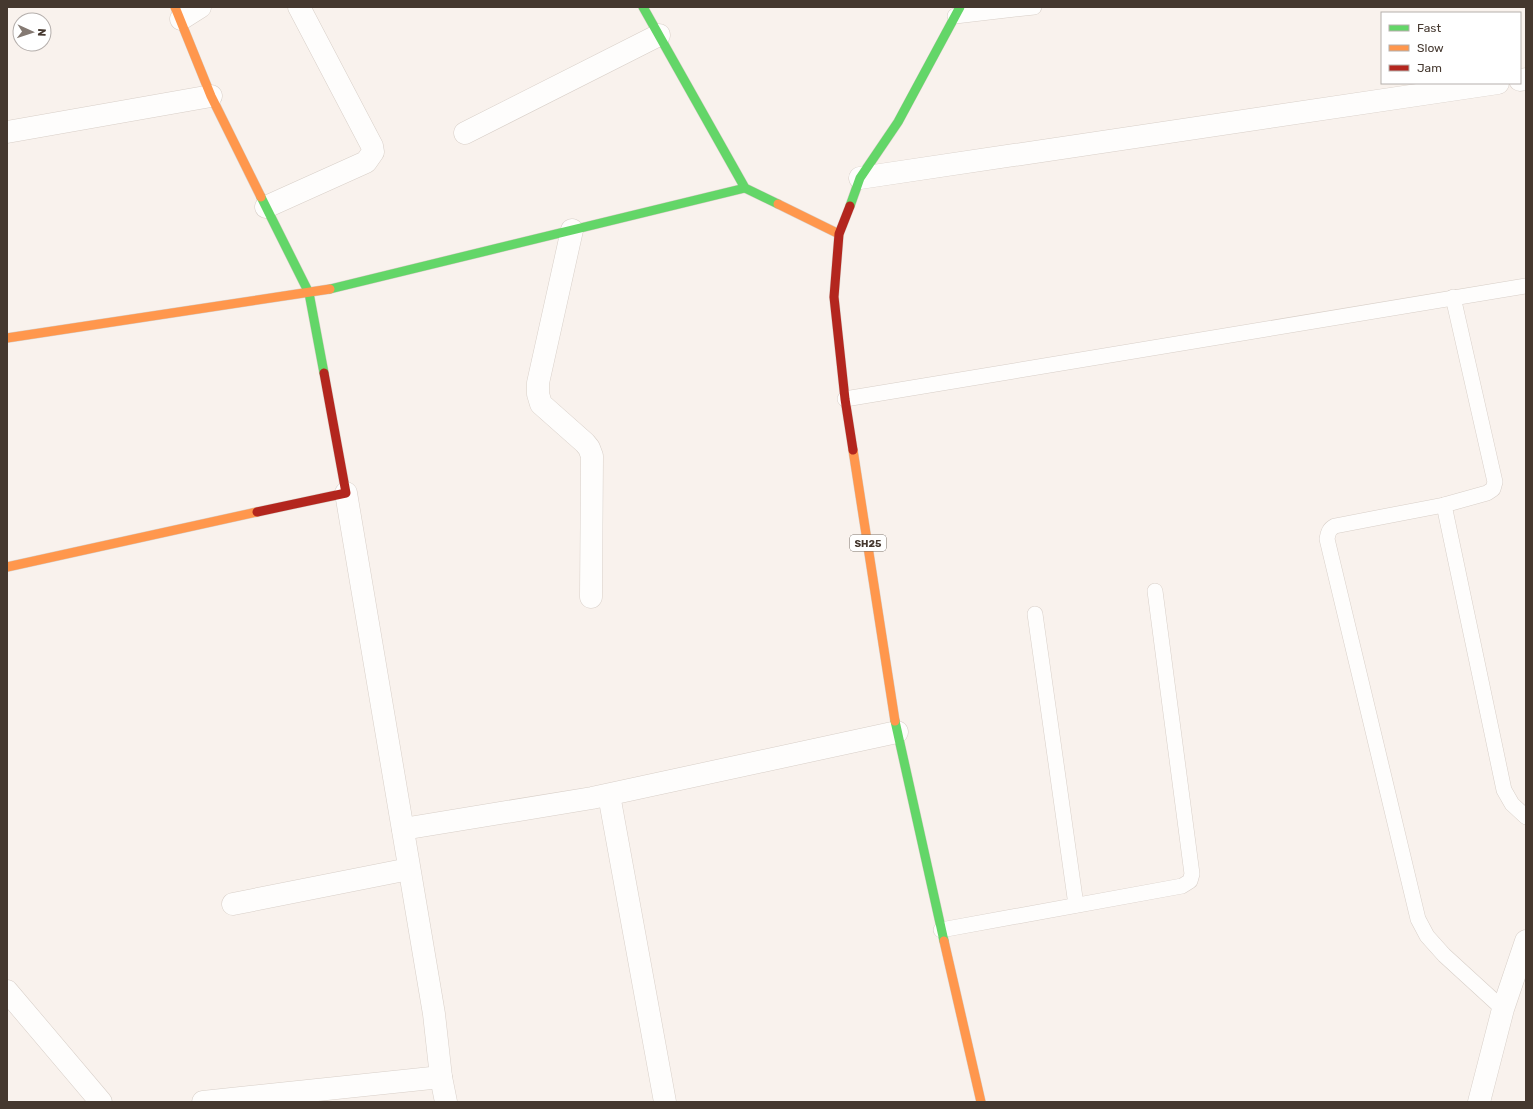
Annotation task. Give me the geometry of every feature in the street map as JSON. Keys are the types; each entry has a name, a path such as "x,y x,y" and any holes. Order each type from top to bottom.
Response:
{"street":[{"path":"200,7 178,13 211,96 309,293 346,493 403,829 434,1014 441,1077 446,1102"},
{"path":"266,207 366,162 373,152 372,146 299,7"},
{"path":"643,7 745,188 839,234"},
{"name":"SH25","path":"958,12 898,122 860,178 839,234 834,297 845,399 897,732 981,1102"},
{"path":"465,132 659,35"},
{"path":"860,178 1491,84"},
{"path":"7,132 211,96"},
{"path":"7,338 326,290 745,188"},
{"path":"572,230 538,383 538,394 541,404 585,443 592,456 591,597"},
{"path":"7,567 346,493"},
{"path":"403,829 609,795 897,732"},
{"path":"609,795 665,1102"},
{"path":"233,904 409,869"},
{"path":"1479,1102 1503,1009 1525,946"},
{"path":"7,991 101,1102"},
{"path":"203,1102 441,1077"}],"lane":[{"path":"958,12 1034,7"},
{"path":"845,399 1526,286"},
{"path":"1453,297 1495,482 1493,489 1487,493 1444,505 1335,526 1331,528 1328,533 1328,539 1418,919 1427,936 1444,956 1503,1009"},
{"path":"1444,505 1504,790 1512,804 1526,817"},
{"path":"941,930 1182,886 1190,881 1192,874 1155,591"},
{"path":"1035,614 1076,906"}],"traffic: fast":[{"path":"643,7 745,188 778,204"},
{"path":"850,206 860,178 898,122 960,7"},
{"path":"330,289 745,188"},
{"path":"261,197 309,293 324,373"},
{"path":"895,721 944,941"}],"traffic: slow":[{"path":"175,7 211,96 261,197"},
{"path":"778,204 839,234"},
{"path":"7,338 330,289"},
{"path":"853,450 895,721"},
{"path":"7,567 257,512"},
{"path":"944,941 981,1102"}],"traffic: jam":[{"path":"850,206 839,234 834,297 845,399 853,450"},
{"path":"257,512 346,493 324,373"}]}
